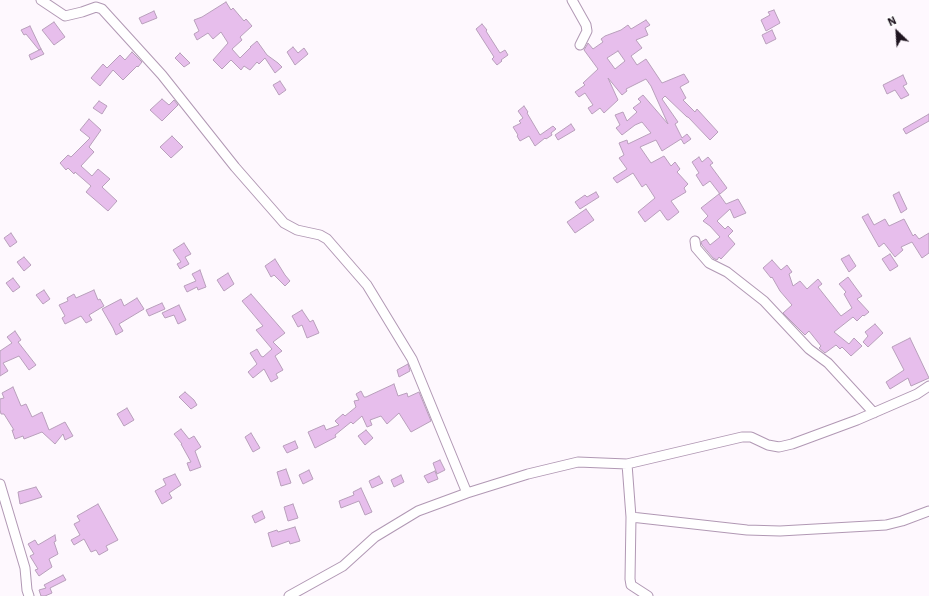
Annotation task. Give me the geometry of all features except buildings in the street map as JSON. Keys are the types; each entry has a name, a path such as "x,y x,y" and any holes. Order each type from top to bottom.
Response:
{"street":[{"path":"41,0 65,16 96,7 102,9 162,75 236,167 284,223 297,230 320,235 327,239 368,285 412,359 467,493"},
{"path":"572,0 586,26 587,32 580,45"},
{"path":"695,241 696,248 709,263 727,272 764,301 809,349 828,363 874,413"},
{"path":"289,596 343,566 375,537 418,511 467,493 528,474 578,462 628,464 742,437 752,437 768,445 778,447 792,444 874,413 917,394 929,386"},
{"path":"628,464 631,517 630,579 631,585 648,596"},
{"path":"0,484 25,568 26,590 29,596"},
{"path":"631,517 747,530 780,531 886,525 929,511"}]}
